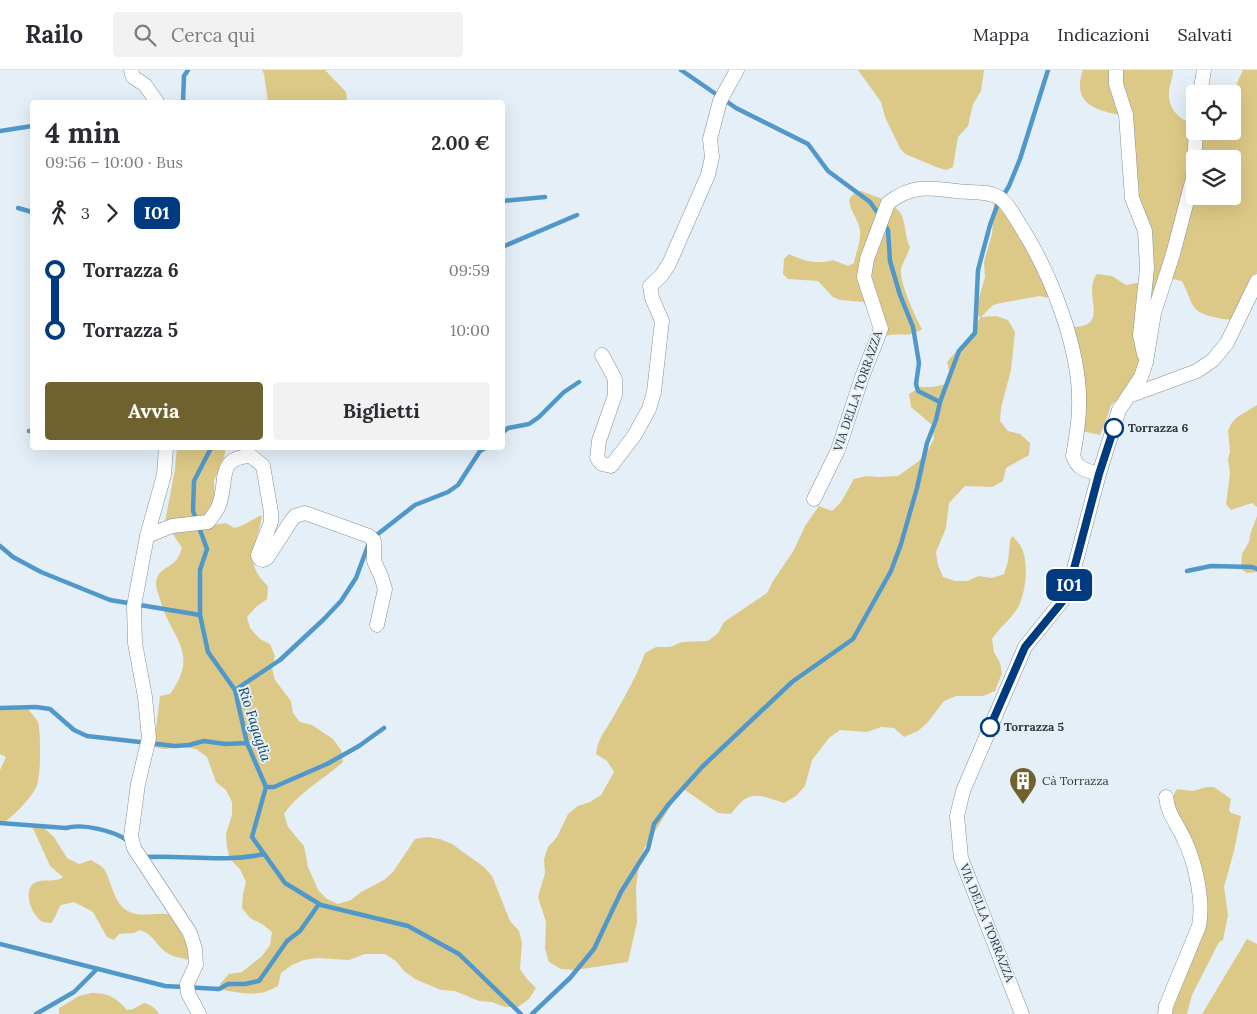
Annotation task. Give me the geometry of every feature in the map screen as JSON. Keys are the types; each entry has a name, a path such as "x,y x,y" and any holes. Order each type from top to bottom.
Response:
{"street":[{"path":"131,70 133,77 145,85 156,100"},
{"path":"602,355 615,379 615,395 599,441 596,458 602,464 610,466 634,436 652,400 662,321 652,298 650,286 670,264 708,175 712,157 710,139 720,101 737,70"},
{"path":"1116,70 1116,84 1126,115 1132,198 1144,232 1148,268 1140,335 1146,362"},
{"path":"1202,85 1204,70"},
{"name":"VIA DELLA TORRAZZA","path":"1022,1014 960,858 957,816 963,791 1025,647 1062,602 1070,584 1099,474 1119,410 1141,377 1146,362 1154,313 1175,246 1193,178 1195,140"},
{"name":"VIA DELLA TORRAZZA","path":"814,499 838,450 862,377 881,328 864,277 866,259 888,204 894,198 922,187 966,193 986,193 999,197 1012,212 1050,280 1069,335 1078,382 1079,398 1073,456 1081,468 1099,474"},
{"path":"1129,396 1197,371 1213,360 1227,343 1257,281"},
{"path":"166,450 164,475 147,536 134,606 135,643 145,697 149,738 138,784 131,836 134,848 190,933 195,950 196,965 187,984 188,993 198,1014"},
{"path":"147,536 172,526 208,522 220,505 226,468 230,461 240,456 251,456 263,466 272,512 271,522 258,555 260,559 267,558 291,521 300,514 310,514 343,528 369,536 374,541 374,561 385,589 377,625"},
{"path":"1165,1014 1166,1006 1199,926 1201,915 1196,876 1184,839 1167,809 1166,797"}],"shaded area":[{"path":"262,70 325,70 346,92 347,100 268,100"},
{"path":"858,70 984,70 981,91 973,104 968,126 958,137 953,167 946,170 905,154 900,148 885,117 881,102"},
{"path":"1083,70 1173,70 1169,99 1176,113 1186,121 1186,140 1241,140 1241,85 1236,85 1243,70 1257,70 1257,272 1233,319 1218,318 1201,313 1193,306 1182,281 1168,278 1147,316 1132,118 1100,110 1085,100 1081,93 1080,83"},
{"path":"861,191 885,200 868,249 869,308 863,302 840,300 833,297 818,281 788,279 783,274 784,259 789,254 811,262 833,260 848,266 854,263 860,231 849,203 850,198 854,194"},
{"path":"998,201 1027,246 1053,299 1040,296 993,305 981,317 996,316 1008,320 1015,332 1011,370 1001,408 1000,421 1008,431 1020,434 1030,443 1029,455 1006,468 1003,481 992,487 965,486 949,503 946,528 936,552 938,565 943,577 955,581 967,581 979,576 992,578 1004,574 1008,562 1010,540 1013,536 1023,552 1026,577 1023,595 1017,609 992,639 994,652 1000,663 1002,673 995,691 983,696 956,696 944,701 928,722 918,731 904,737 894,728 881,727 867,732 840,730 829,738 812,760 805,786 796,796 784,803 767,797 754,796 743,800 731,814 718,813 682,788 645,847 640,859 636,887 637,922 628,962 575,970 561,969 549,962 545,949 546,922 538,897 545,873 544,859 548,847 557,837 568,814 578,806 590,802 601,795 614,772 607,761 596,754 598,744 634,678 645,653 656,647 670,647 682,642 708,641 718,633 724,622 767,593 794,550 805,526 819,506 832,511 841,502 854,479 866,476 898,476 919,461 928,450 934,439 932,425 911,407 909,394 920,387 946,384 950,375 947,362 972,333 980,318 977,313 985,277 984,262 992,234 994,203"},
{"path":"891,205 897,209 903,218 910,247 901,269 902,282 922,329 908,335 885,336 868,273"},
{"path":"1097,274 1112,276 1126,285 1142,282 1138,354 1140,361 1138,369 1120,398 1111,405 1100,435 1082,431 1086,389 1071,327 1084,326 1091,322 1094,308 1093,282"},
{"path":"1257,405 1257,507 1252,503 1231,510 1226,504 1230,474 1228,431 1236,418"},
{"path":"177,450 226,450 214,481 215,499 210,516 165,522"},
{"path":"262,515 253,552 253,560 255,569 268,586 267,599 247,617 250,628 260,639 270,644 275,656 272,668 275,680 291,701 293,713 300,722 312,725 333,739 341,750 343,762 297,799 284,814 288,827 304,846 308,867 318,890 327,899 338,904 351,900 361,892 384,880 393,872 415,839 427,837 440,839 452,844 484,867 492,876 510,921 519,931 522,943 520,969 536,988 529,999 518,1007 505,1007 492,1002 479,1001 455,991 441,990 415,979 404,971 396,961 385,954 365,954 349,960 317,958 304,960 292,965 281,973 278,986 271,990 251,994 222,990 220,984 229,974 242,972 262,956 270,945 272,932 250,918 242,908 246,882 240,869 230,859 227,847 226,834 232,815 232,802 226,790 216,782 207,757 196,749 183,747 164,749 154,747 160,696 170,694 179,679 183,667 180,645 165,613 156,584 158,575 174,562 182,548 171,531 226,523 234,528 242,526"},
{"path":"1257,516 1257,572 1247,573 1241,569 1242,554 1249,542"},
{"path":"0,708 28,709 38,722 40,754 35,790 10,818 0,825 0,770 6,757 0,754"},
{"path":"1214,787 1231,799 1229,810 1231,813 1241,816 1224,887 1228,915 1223,940 1219,942 1192,995 1187,1014 1169,1014 1204,920 1173,813 1172,798 1177,789 1193,791"},
{"path":"32,826 44,828 54,837 67,858 79,864 91,860 103,868 120,905 125,909 135,914 172,915 191,953 192,961 169,954 150,936 140,930 134,933 119,934 114,940 107,937 93,912 74,902 61,905 51,923 43,922 39,919 30,904 30,888 36,882 56,880 63,877 50,866"},
{"path":"1247,939 1257,944 1257,1014 1202,1014"},
{"path":"91,993 111,997 127,1010 144,1003 153,1007 159,1014 59,1014 59,1008 79,996"}],"waterway":[{"name":"Rio Fagaglia","path":"183,100 184,76 188,70"},
{"path":"681,70 736,108 808,144 828,171 870,202 880,216"},
{"path":"532,1014 570,978 594,949 621,892 648,849 654,824 668,805 702,767 792,682 853,639 891,571 901,544 917,488 927,443 936,420 940,402 959,351 975,333 978,270 990,225 1020,159 1048,70"},
{"path":"0,131 30,126"},
{"path":"505,201 545,197"},
{"path":"18,208 30,211"},
{"path":"505,246 577,215"},
{"path":"884,223 888,230 890,261 900,295 913,327 919,363 916,384 918,391 940,402"},
{"path":"505,430 508,428 529,424 539,417 564,392 579,382"},
{"name":"Rio Fagaglia","path":"210,450 194,481 193,511 207,549 200,570 200,615 208,652 235,690 247,743 266,787 252,837 285,883 321,905 408,926 459,954 521,1014"},
{"path":"374,537 415,505 448,492 458,485 482,450"},
{"path":"235,690 280,660 341,601 356,578 369,543"},
{"path":"0,546 13,557 41,572 110,600 200,615"},
{"path":"1187,571 1211,566 1252,567 1257,569"},
{"path":"0,708 36,707 50,709 74,730 87,736 175,746 204,741 225,744 247,743"},
{"path":"266,787 274,787 327,764 359,746 384,728"},
{"path":"0,823 66,828 89,827 115,834 128,841"},
{"path":"145,856 235,858 264,854"},
{"path":"0,944 165,986 219,989 228,984 245,984 259,981 287,941 300,931 319,904"},
{"path":"36,1014 74,992 97,969"}],"bus line":[{"name":"I01","path":"990,727 1025,647 1062,602 1070,584 1099,474 1114,428"}],"place":[{"name":"Torrazza 6","path":"1114,428"},
{"name":"Torrazza 5","path":"990,727"},
{"name":"Cà Torrazza","path":"1023,805"}]}
